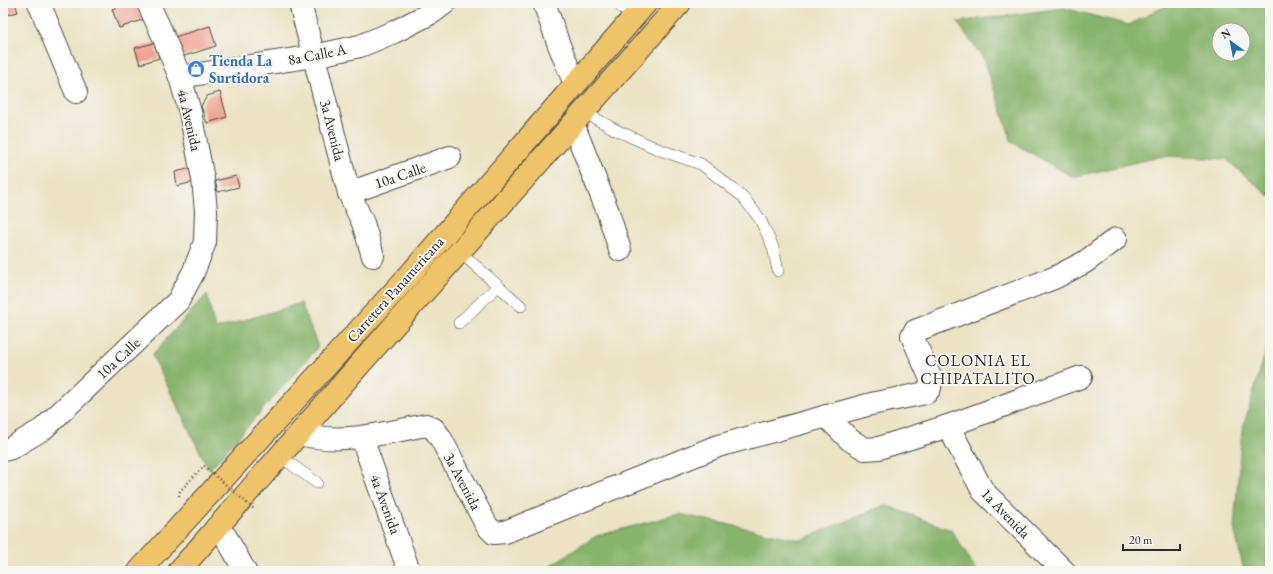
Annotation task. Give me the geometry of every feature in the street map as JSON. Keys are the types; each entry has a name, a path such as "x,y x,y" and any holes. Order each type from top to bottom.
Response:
{"highway":[{"name":"Carretera Panamericana","path":"179,571 680,3"},
{"name":"Carretera Panamericana","path":"139,571 412,272 575,84 633,8"}],"street":[{"path":"39,3 76,92"},
{"name":"4a Avenida","path":"148,3 161,30 180,77 190,112 203,179 206,211 205,242"},
{"name":"3a Avenida","path":"300,3 349,193 363,223 372,256"},
{"name":"8a Calle A","path":"180,77 314,56 360,46 394,32 433,12 445,3"},
{"path":"544,3 575,84"},
{"path":"578,118 620,250"},
{"name":"10a Calle","path":"349,193 450,157"},
{"path":"826,416 871,404 926,394 930,388 931,379 912,336 915,331 1054,278 1085,262 1116,239"},
{"name":"10a Calle","path":"3,450 11,448 43,428 178,301 193,273 205,242"},
{"path":"826,416 850,440 865,449 879,448 948,426 1081,376"},
{"name":"3a Avenida","path":"362,438 426,425 434,429 440,437 487,526 494,533 505,532 718,446 826,416"},
{"name":"1a Avenida","path":"948,426 983,491 1064,571"},
{"path":"300,434 316,439 362,438"},
{"name":"4a Avenida","path":"362,438 409,571"},
{"path":"216,528 226,537 245,571"}],"lane":[{"path":"578,118 616,130 660,150 701,164 742,196 760,219 773,247 778,271"},
{"path":"460,252 521,306"},
{"path":"459,323 498,286"},
{"path":"280,456 317,483"}],"path":[{"path":"204,466 254,510"}],"green space":[{"path":"1171,3 1270,3 1270,197 1226,159 1163,156 1073,177 1012,142 984,59 957,22 1064,8 1129,25"},
{"path":"207,294 215,329 301,303 318,347 209,470 152,355"},
{"path":"1270,337 1270,571 1244,571 1234,528 1242,431"},
{"path":"885,505 951,530 977,571 542,571 596,536 679,514 801,540"}],"building":[{"path":"3,3 15,3 18,12 3,16"},
{"path":"129,3 140,3 145,19 119,28 112,9"},
{"path":"210,26 216,46 181,57 175,37"},
{"path":"154,43 159,58 140,64 135,48"},
{"path":"220,92 227,117 207,123 201,106 207,96"},
{"path":"192,168 194,182 177,186 175,172"},
{"path":"236,176 239,187 218,192 215,181"}],"place":[{"name":"Tienda La Surtidora","path":"196,69"}],"district":[{"name":"COLONIA EL CHIPATALITO","path":"978,369"}]}
